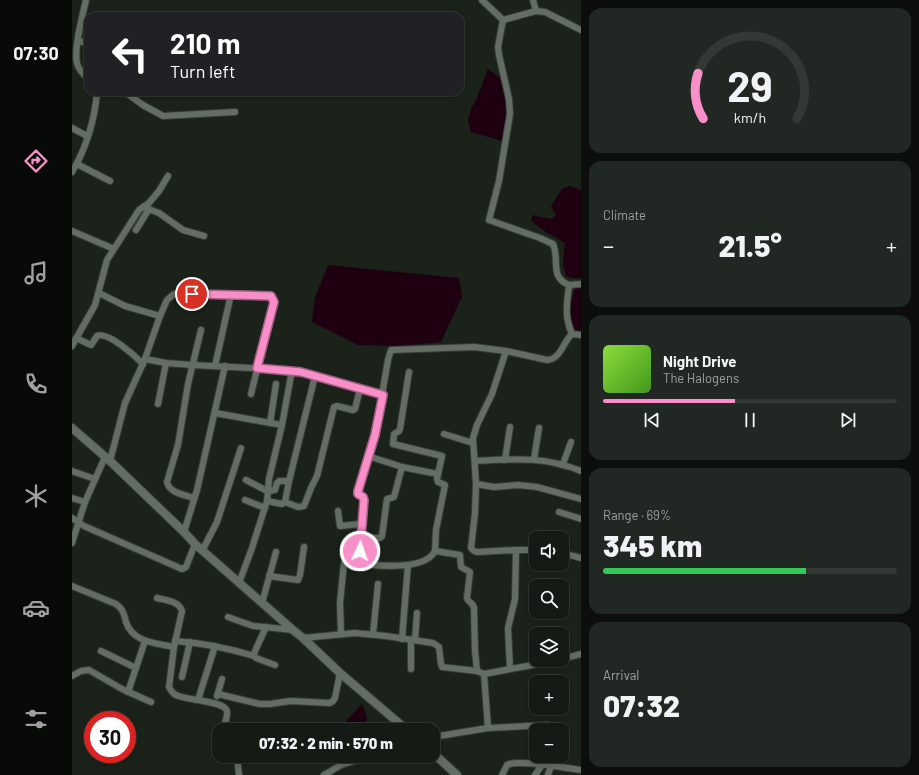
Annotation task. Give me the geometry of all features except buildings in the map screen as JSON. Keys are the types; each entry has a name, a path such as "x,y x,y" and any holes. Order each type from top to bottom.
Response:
{"main road":[{"path":"72,428 108,459 202,551 400,723"},
{"path":"440,759 457,775"}],"street":[{"path":"84,75 79,69 76,60 86,0"},
{"path":"482,0 502,20"},
{"path":"534,0 536,11"},
{"path":"502,20 536,11 545,12 581,30"},
{"path":"502,20 498,55 509,99 510,114 499,181 489,220 553,244 558,277 569,285 581,284"},
{"path":"78,41 84,42"},
{"path":"72,172 77,164 92,121 96,96"},
{"path":"131,96 163,116 235,112"},
{"path":"72,128 87,136"},
{"path":"77,164 110,181"},
{"path":"136,230 146,208 168,176"},
{"path":"72,346 95,305 108,260 139,210 146,208 162,215 186,231 204,236"},
{"path":"72,231 114,249"},
{"path":"569,285 567,318 572,334"},
{"path":"99,293 126,306 160,316"},
{"path":"72,543 75,520 95,479 108,459 126,403 144,361 166,300 174,294 266,295 271,296 274,299 251,394"},
{"path":"215,366 231,294"},
{"path":"194,498 173,490 167,482 178,445 192,365 200,330"},
{"path":"572,334 581,335"},
{"path":"359,564 364,500 363,497 358,494 358,491 375,435 391,350 474,347 506,351 552,360 559,355 565,342 572,334"},
{"path":"76,338 91,345 97,336 101,335 123,345 144,361 292,370 383,395"},
{"path":"506,351 492,394 477,425 473,443 476,484 472,550 477,552 529,550"},
{"path":"158,404 166,363"},
{"path":"184,532 215,413 225,366"},
{"path":"238,583 252,548 267,501 269,479 282,425 292,370"},
{"path":"341,634 340,603 344,563 408,565 424,561 432,556 434,551 436,530 445,485 437,481 442,456 393,444 394,434 400,429 409,372"},
{"path":"285,502 315,376"},
{"path":"270,423 276,384"},
{"path":"267,501 282,504 285,502 298,507 304,506 310,488 317,476 334,407 337,406 356,409 360,389"},
{"path":"215,413 282,425"},
{"path":"504,460 510,427"},
{"path":"534,459 539,428"},
{"path":"444,434 473,443"},
{"path":"564,464 571,442"},
{"path":"202,551 217,522 241,448"},
{"path":"368,456 402,467 438,474"},
{"path":"475,461 534,459 564,464 581,471"},
{"path":"360,537 380,538 382,536 387,499 394,497 402,467"},
{"path":"72,471 95,479"},
{"path":"246,480 267,491 275,490 279,481 289,481"},
{"path":"476,484 494,487 518,485 537,487 581,499"},
{"path":"72,498 85,502"},
{"path":"245,500 265,508"},
{"path":"338,511 338,525 361,524"},
{"path":"559,512 581,519"},
{"path":"75,520 182,569 186,567 195,544"},
{"path":"269,576 298,580 304,547"},
{"path":"510,669 508,628 515,599 516,550"},
{"path":"434,551 459,554 461,557 461,567 470,572 467,598 473,604 474,608 476,671"},
{"path":"262,603 276,552"},
{"path":"569,555 581,558"},
{"path":"402,638 408,565"},
{"path":"374,634 378,584"},
{"path":"72,586 118,605 123,611 130,631 138,638 145,641 174,644 190,642 215,646 254,656 275,665"},
{"path":"157,598 176,604 182,608 182,615 174,644 169,687 174,694 179,697 215,704 226,710 227,713 225,723"},
{"path":"411,669 417,613"},
{"path":"228,617 248,625 293,630"},
{"path":"254,656 255,650 266,628"},
{"path":"303,638 341,634 374,634 413,640 437,645 442,667 476,671 484,674 529,666"},
{"path":"128,692 145,641"},
{"path":"182,677 190,642"},
{"path":"198,700 215,646"},
{"path":"101,651 136,668"},
{"path":"569,657 581,654"},
{"path":"72,676 81,671 89,670 128,692 152,702"},
{"path":"218,694 260,704 290,701 330,703 334,701 335,698 340,672"},
{"path":"484,674 488,728"},
{"path":"215,704 222,679"},
{"path":"440,736 488,728 529,726"},
{"path":"238,763 239,775"},
{"path":"324,775 347,763"},
{"path":"548,775 551,763"},
{"path":"502,775 504,769 510,764 542,765 581,770"},
{"path":"535,775 542,765"}],"shaded area":[{"path":"488,69 504,81 509,110 502,141 471,132 468,121 471,109"},
{"path":"570,186 581,190 581,278 566,276 563,263 565,243 543,230 531,220 533,215 552,219 556,215 551,206 562,189"},
{"path":"328,265 459,278 462,297 441,342 399,346 358,345 312,322 315,297"},
{"path":"576,286 581,286 581,332 576,331 569,319 570,303"},
{"path":"362,704 367,717 366,723 345,723"}],"route":[{"path":"192,294 271,296 274,299 274,302 257,368 292,370 383,395 378,424 358,491 358,494 363,497 364,500 360,551"}]}
